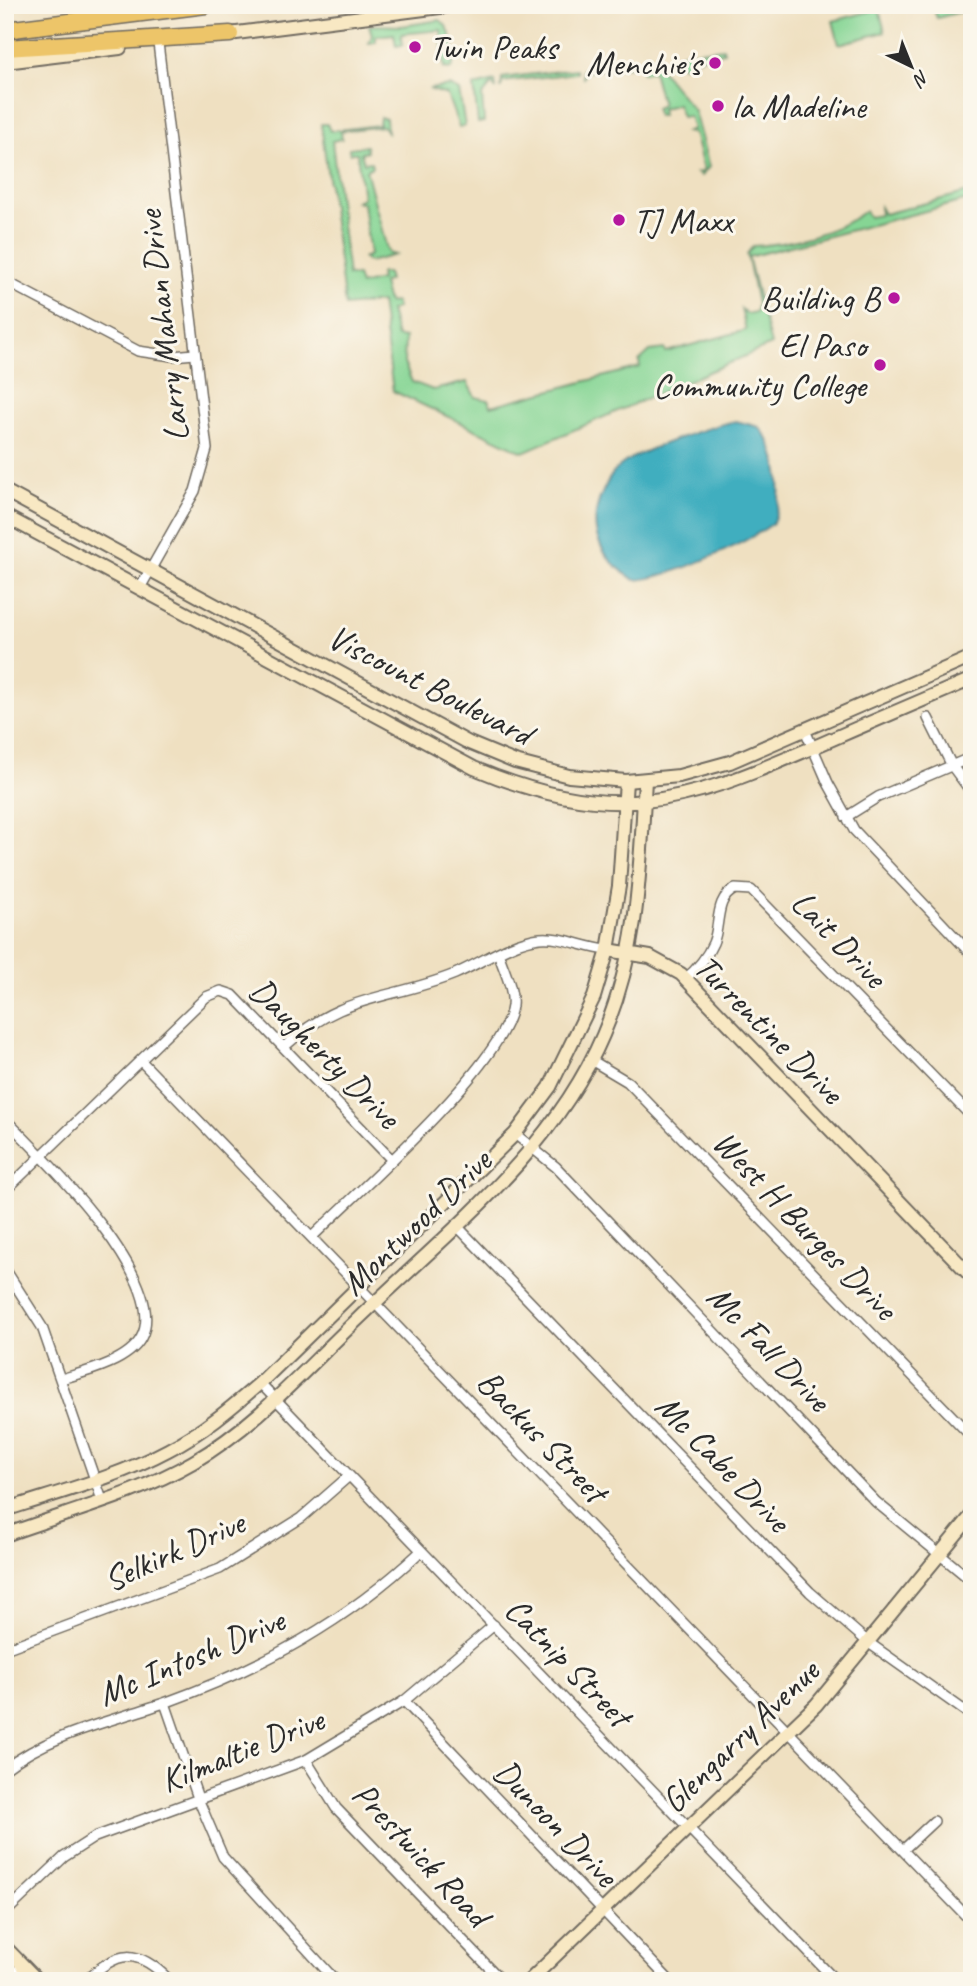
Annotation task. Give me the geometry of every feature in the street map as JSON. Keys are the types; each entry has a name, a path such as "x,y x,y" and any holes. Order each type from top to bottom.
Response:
{"highway":[{"path":"5,30 205,5"},
{"path":"5,48 230,34"}],"main road":[{"path":"5,62 456,5"},
{"name":"Viscount Boulevard","path":"5,491 455,735 492,753 544,771 626,781 679,776 717,766 972,657"},
{"name":"Viscount Boulevard","path":"5,516 447,753 495,777 535,790 624,802 644,801 721,784 972,679"},
{"path":"290,669 300,651"},
{"path":"447,753 455,735"},
{"name":"Montwood Drive","path":"5,1535 145,1485 194,1461 239,1431 456,1225 531,1147 564,1105 592,1060 619,995 631,952 645,780"},
{"name":"Montwood Drive","path":"5,1510 142,1463 186,1441 222,1416 260,1383 515,1134 562,1067 594,997 608,950 620,886 626,781"},
{"name":"Turrentine Drive","path":"608,950 631,952 665,964 685,978 972,1278"},
{"name":"Glengarry Avenue","path":"529,1981 833,1686 972,1515"},
{"path":"5,1947 38,1981"}],"street":[{"name":"Larry Mahan Drive","path":"140,588 195,491 205,463 207,436 158,43"},
{"path":"7,286 138,351 172,356 195,354"},
{"path":"928,718 952,766 972,793"},
{"path":"805,730 846,817 868,848 972,955"},
{"path":"846,817 878,797 972,757"},
{"name":"Lait Drive","path":"685,978 699,966 713,943 722,900 735,889 751,890 972,1116"},
{"name":"Turrentine Drive","path":"284,1047 310,1024 332,1011 442,978 524,943 542,938 608,950"},
{"path":"312,1237 464,1085 508,1019 512,996 499,955"},
{"name":"Daugherty Drive","path":"5,1191 206,997 221,991 233,995 391,1159"},
{"name":"West H Burges Drive","path":"592,1060 628,1082 972,1437"},
{"name":"Backus Street","path":"141,1061 972,1922"},
{"path":"5,1119 76,1192 112,1240 138,1288 147,1314 146,1327 135,1346 99,1366 61,1379"},
{"name":"Mc Fall Drive","path":"515,1134 556,1167 876,1502 972,1581"},
{"name":"Mc Cabe Drive","path":"456,1225 790,1573 869,1643 972,1716"},
{"path":"5,1269 37,1317 102,1500"},
{"name":"Catnip Street","path":"260,1383 836,1981"},
{"name":"Selkirk Drive","path":"5,1649 220,1569 291,1525 348,1476"},
{"name":"Mc Intosh Drive","path":"5,1769 38,1747 165,1703 252,1668 308,1639 370,1596 421,1551"},
{"name":"Kilmaltie Drive","path":"5,1913 78,1847 95,1837 306,1760 404,1701 494,1625"},
{"name":"Dunoon Drive","path":"404,1701 670,1981"},
{"path":"165,1703 199,1801 216,1843 232,1870 336,1981"},
{"name":"Prestwick Road","path":"306,1760 336,1808 502,1981"},
{"path":"903,1850 934,1821"},
{"path":"85,1981 103,1963 121,1956 143,1959 170,1981"},
{"path":"6,1981 23,1965"}],"green space":[{"path":"932,5 972,5 972,9 937,18"},
{"path":"879,9 885,32 839,44 833,21"},
{"path":"440,20 448,29 453,43 454,58 451,69 444,68 441,30 401,34 403,45 396,46 394,34 376,36 376,42 369,43 372,35 369,25 402,26"},
{"path":"723,48 724,52 690,60 691,64 683,66 674,60 682,53"},
{"path":"655,62 694,111 709,167 701,176 697,173 704,171 694,133 686,132 693,129 689,116 682,117 677,104 661,109 662,115 658,116 655,108 662,105 653,71 643,73 640,65 585,72 583,79 582,70"},
{"path":"576,69 577,73 502,82 501,89 502,78"},
{"path":"495,81 496,90 492,84 482,96 484,122 478,123 474,86"},
{"path":"449,86 459,91 465,126 459,127 447,95 429,89"},
{"path":"380,117 386,119 387,132 383,126 341,131 342,139 332,141 348,276 357,276 360,285 381,280 380,273 387,273 389,280 383,283 388,303 395,302 397,308 390,311 397,337 405,338 404,363 412,382 433,390 467,382 475,397 489,400 491,406 640,367 639,361 650,351 664,349 666,352 746,330 741,309 746,314 756,312 757,304 747,254 753,246 812,236 853,219 865,211 869,217 880,215 880,207 884,214 972,191 972,199 748,257 771,345 523,452 393,391 381,302 345,306 321,124 327,124 330,131 379,125"},
{"path":"366,146 367,151 361,153 364,163 371,162 372,167 366,170 388,253 395,255 369,262 363,258 370,255 363,203 356,201 363,198 357,153 350,153 349,148"}],"water":[{"path":"736,421 759,427 766,436 776,461 779,501 772,524 725,550 686,567 635,580 623,572 605,553 596,530 598,505 613,474 630,459 659,446"}],"place":[{"name":"Twin Peaks","path":"415,47"},
{"name":"Menchie's","path":"715,63"},
{"name":"la Madeline","path":"718,106"},
{"name":"TJ Maxx","path":"619,220"},
{"name":"Building B","path":"894,298"},
{"name":"El Paso Community College","path":"880,365"}]}
